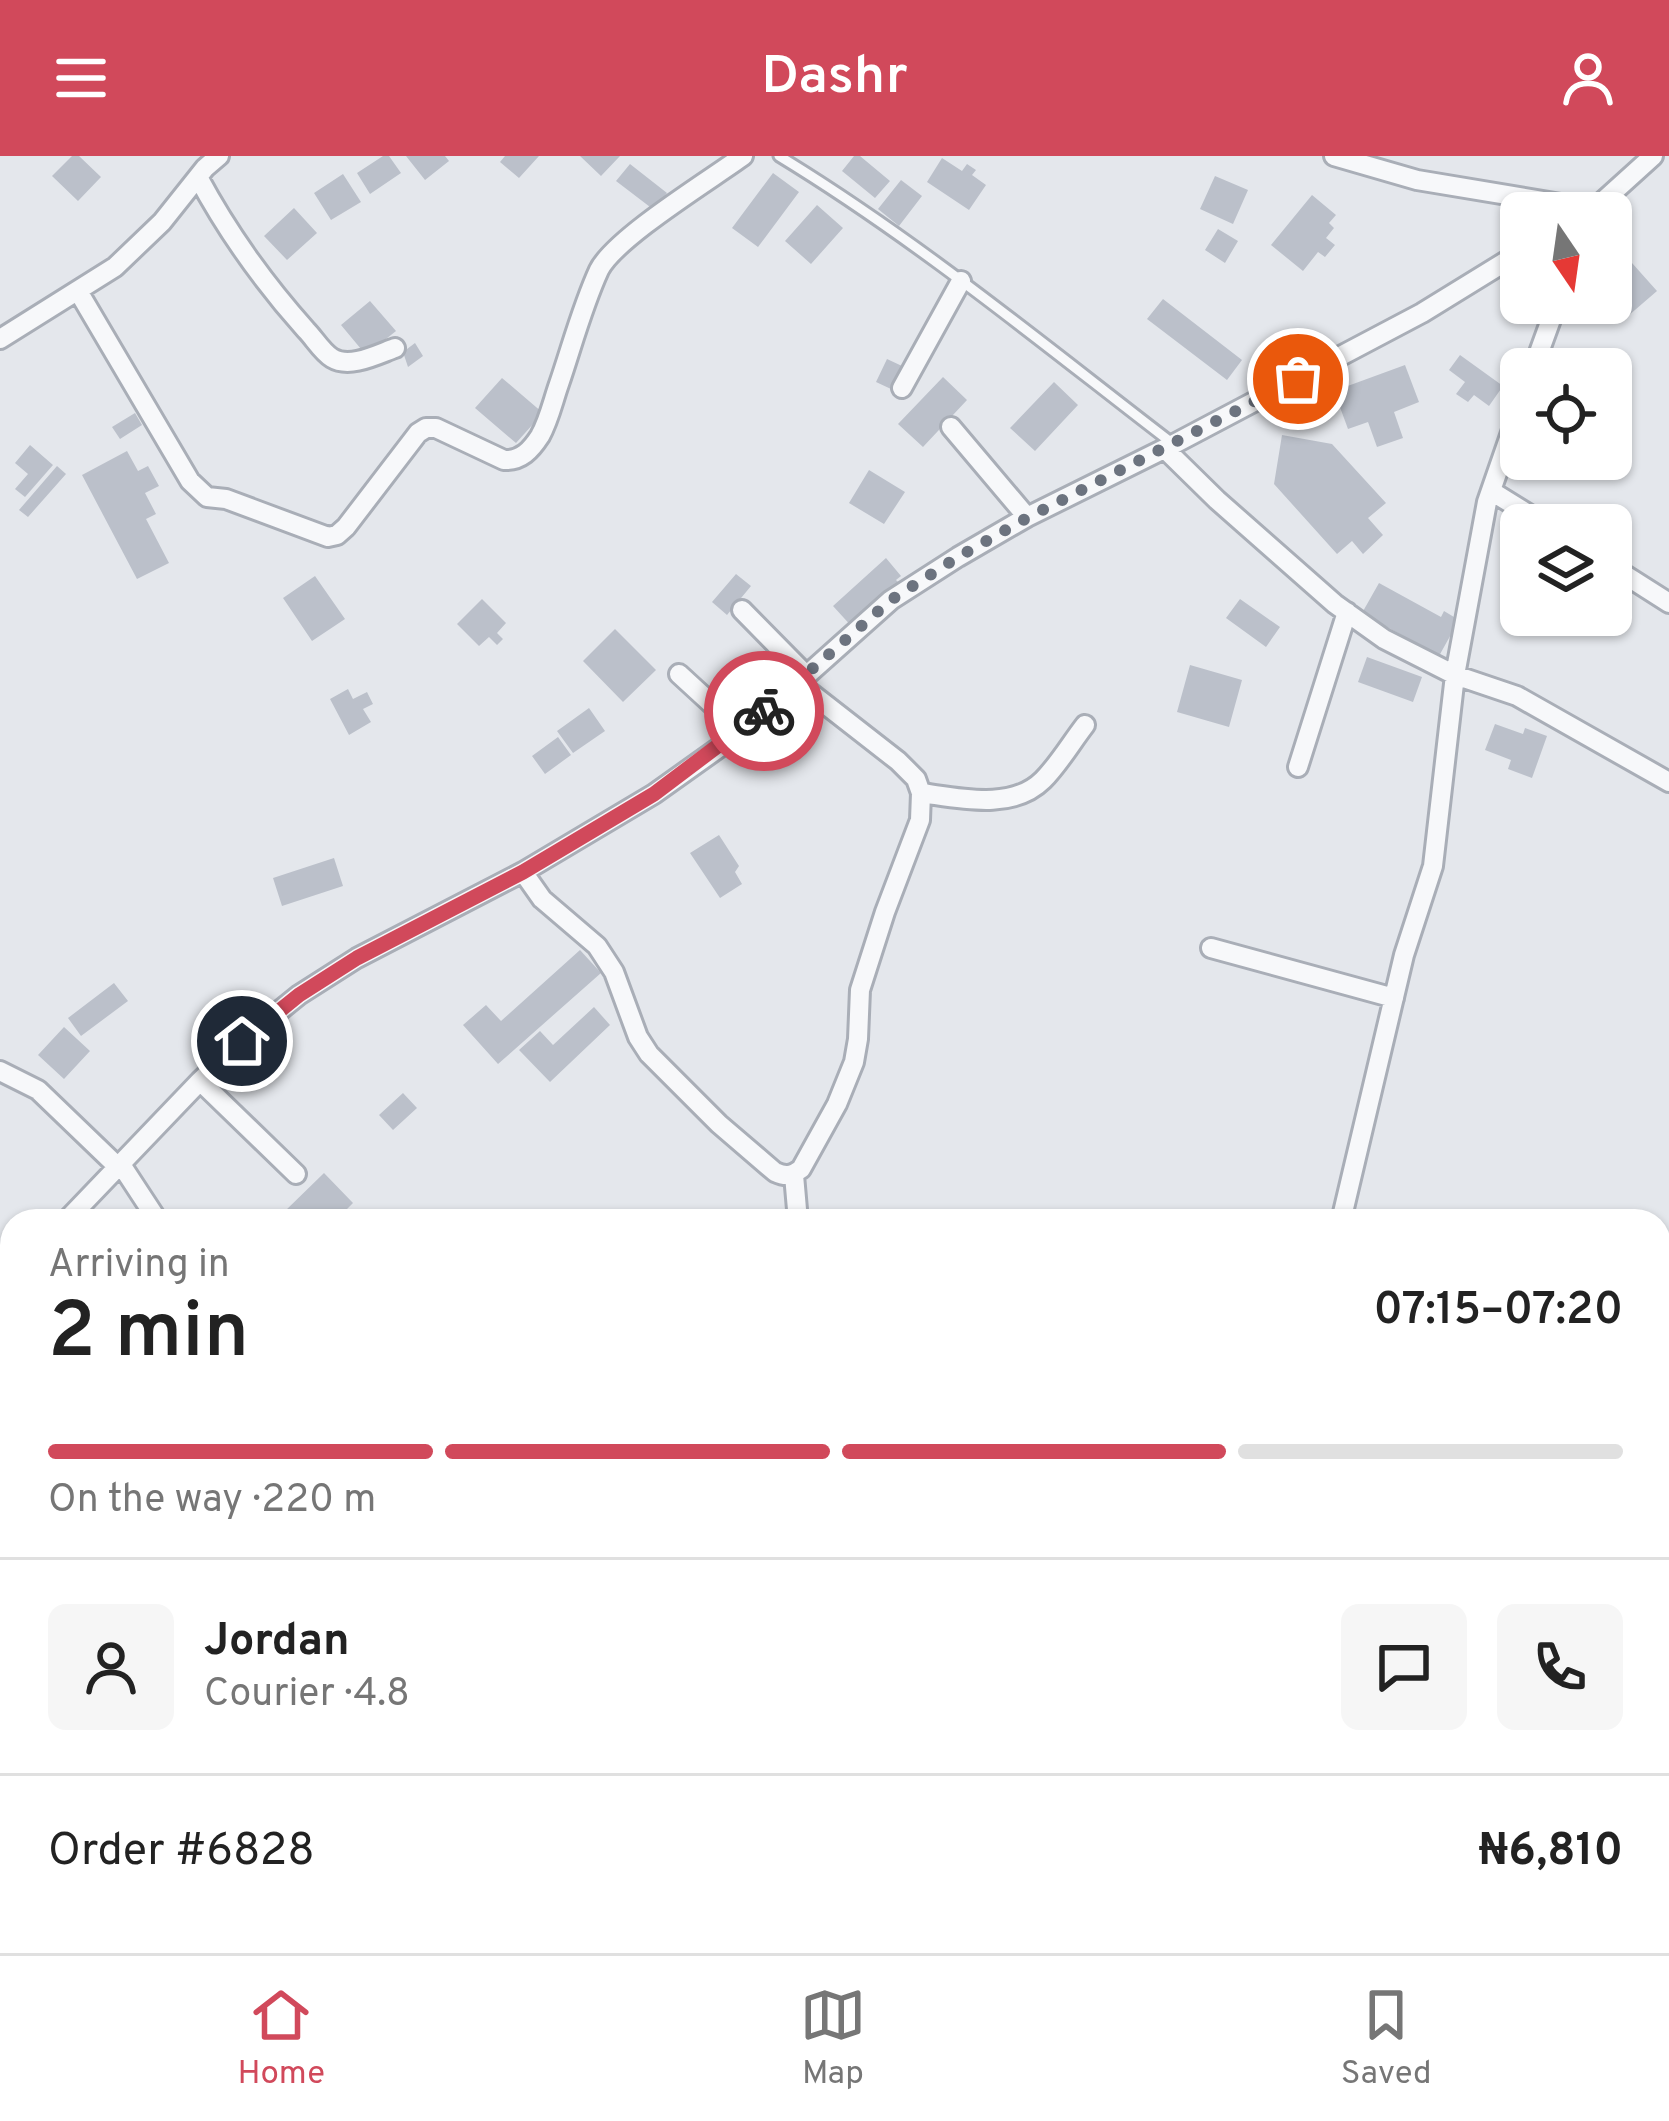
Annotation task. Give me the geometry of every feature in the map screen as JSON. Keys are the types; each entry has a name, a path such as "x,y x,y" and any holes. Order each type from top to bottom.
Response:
{"street":[{"path":"0,339 115,267 219,156"},
{"path":"78,291 200,493 328,537 346,527 426,428 436,428 504,460 523,457 540,436 602,264 622,242 743,156"},
{"path":"1334,156 1417,180 1500,195"},
{"path":"1612,192 1653,156"},
{"path":"198,177 230,234 274,295 332,358 347,362 395,348"},
{"path":"77,1209 200,1081 299,995 357,958 523,872 654,794 802,680 891,600 1027,518 1422,313 1500,265"},
{"path":"902,388 961,280"},
{"path":"951,427 1027,518"},
{"path":"1169,446 1217,500 1384,639 1455,674 1517,696 1669,782"},
{"path":"1344,1209 1404,955 1432,866 1455,674 1500,464"},
{"path":"1491,490 1513,504"},
{"path":"1632,579 1669,603"},
{"path":"523,872 542,899 596,946 614,972 649,1054 775,1172 785,1176 801,1169 854,1062 860,990 920,820 921,793 916,779 802,680 742,610"},
{"path":"1298,767 1347,612"},
{"path":"679,674 740,730"},
{"path":"921,793 973,800 1018,794 1042,781 1084,725"},
{"path":"1211,948 1394,998"},
{"path":"0,1071 38,1090 119,1165 150,1209"},
{"path":"200,1081 296,1174"},
{"path":"794,1174 797,1209"}],"lane":[{"path":"779,156 843,195 961,280 1169,446"}],"building":[{"path":"72,156 79,156 101,177 78,201 52,176"},
{"path":"389,156 401,173 370,194 357,173"},
{"path":"406,156 445,156 449,161 425,180"},
{"path":"505,156 539,156 519,178 500,162"},
{"path":"580,156 620,156 601,176"},
{"path":"854,156 890,181 875,198 842,171"},
{"path":"942,158 962,171 967,164 976,170 972,175 986,185 969,210 927,182"},
{"path":"630,164 667,193 654,210 616,181"},
{"path":"773,173 799,192 758,247 732,228"},
{"path":"343,174 361,202 331,220 314,193"},
{"path":"1215,176 1248,190 1233,224 1200,209"},
{"path":"901,180 922,196 899,226 878,209"},
{"path":"1312,195 1336,215 1326,238 1335,245 1325,257 1318,252 1303,271 1271,245"},
{"path":"817,205 843,228 811,264 785,241"},
{"path":"294,208 317,233 287,260 264,236"},
{"path":"1218,229 1238,241 1225,263 1205,250"},
{"path":"1632,263 1657,291 1632,313"},
{"path":"1163,299 1242,360 1227,380 1147,319"},
{"path":"370,301 396,331 366,355 341,325"},
{"path":"415,343 423,356 408,367 403,352"},
{"path":"1460,355 1500,384 1500,390 1489,406 1474,395 1468,402 1456,394 1465,382 1449,370"},
{"path":"887,359 902,366 891,389 876,382"},
{"path":"1405,365 1419,402 1394,412 1403,438 1377,447 1368,422 1348,429 1334,391"},
{"path":"943,377 967,400 923,447 898,424"},
{"path":"502,378 543,413 516,443 475,408"},
{"path":"1054,382 1078,405 1035,451 1010,428"},
{"path":"135,413 142,425 120,439 112,427"},
{"path":"1282,435 1332,444 1386,503 1368,518 1383,535 1363,554 1352,541 1337,554 1274,484"},
{"path":"30,445 53,465 25,497 15,489 28,474 15,463"},
{"path":"127,451 138,471 148,466 159,486 145,493 156,514 146,519 169,563 137,579 82,475"},
{"path":"57,466 66,474 28,517 19,510"},
{"path":"869,470 905,492 884,524 849,503"},
{"path":"886,558 901,576 896,580 904,588 854,629 833,606"},
{"path":"736,574 751,586 727,615 712,602"},
{"path":"315,576 345,619 312,641 283,598"},
{"path":"1379,583 1441,617 1444,611 1459,620 1439,656 1362,613"},
{"path":"482,599 506,623 497,633 503,639 497,645 489,637 479,646 457,624"},
{"path":"1240,599 1280,627 1266,647 1226,618"},
{"path":"615,629 656,670 623,702 583,661"},
{"path":"1367,657 1422,677 1413,702 1358,682"},
{"path":"1190,665 1242,680 1229,727 1177,712"},
{"path":"348,689 353,699 367,692 373,704 363,709 371,722 349,735 330,699"},
{"path":"589,708 605,731 573,753 557,731"},
{"path":"1495,724 1547,736 1532,778 1508,769 1511,760 1485,750"},
{"path":"558,737 571,755 545,774 532,756"},
{"path":"719,835 739,866 735,872 742,884 720,898 690,853"},
{"path":"334,858 343,886 282,906 273,878"},
{"path":"580,950 601,973 498,1064 463,1025 486,1005 501,1021"},
{"path":"114,983 128,1001 81,1036 68,1018"},
{"path":"594,1007 610,1025 550,1082 519,1050 540,1031 553,1045"},
{"path":"64,1027 90,1051 64,1079 38,1055"},
{"path":"403,1093 417,1108 393,1130 379,1115"},
{"path":"324,1173 353,1203 347,1209 287,1209"}],"way so far":[{"path":"764,711 891,600 958,557 1298,379"}],"route":[{"path":"242,1041 299,995 357,958 523,872 654,794 764,711"}]}
